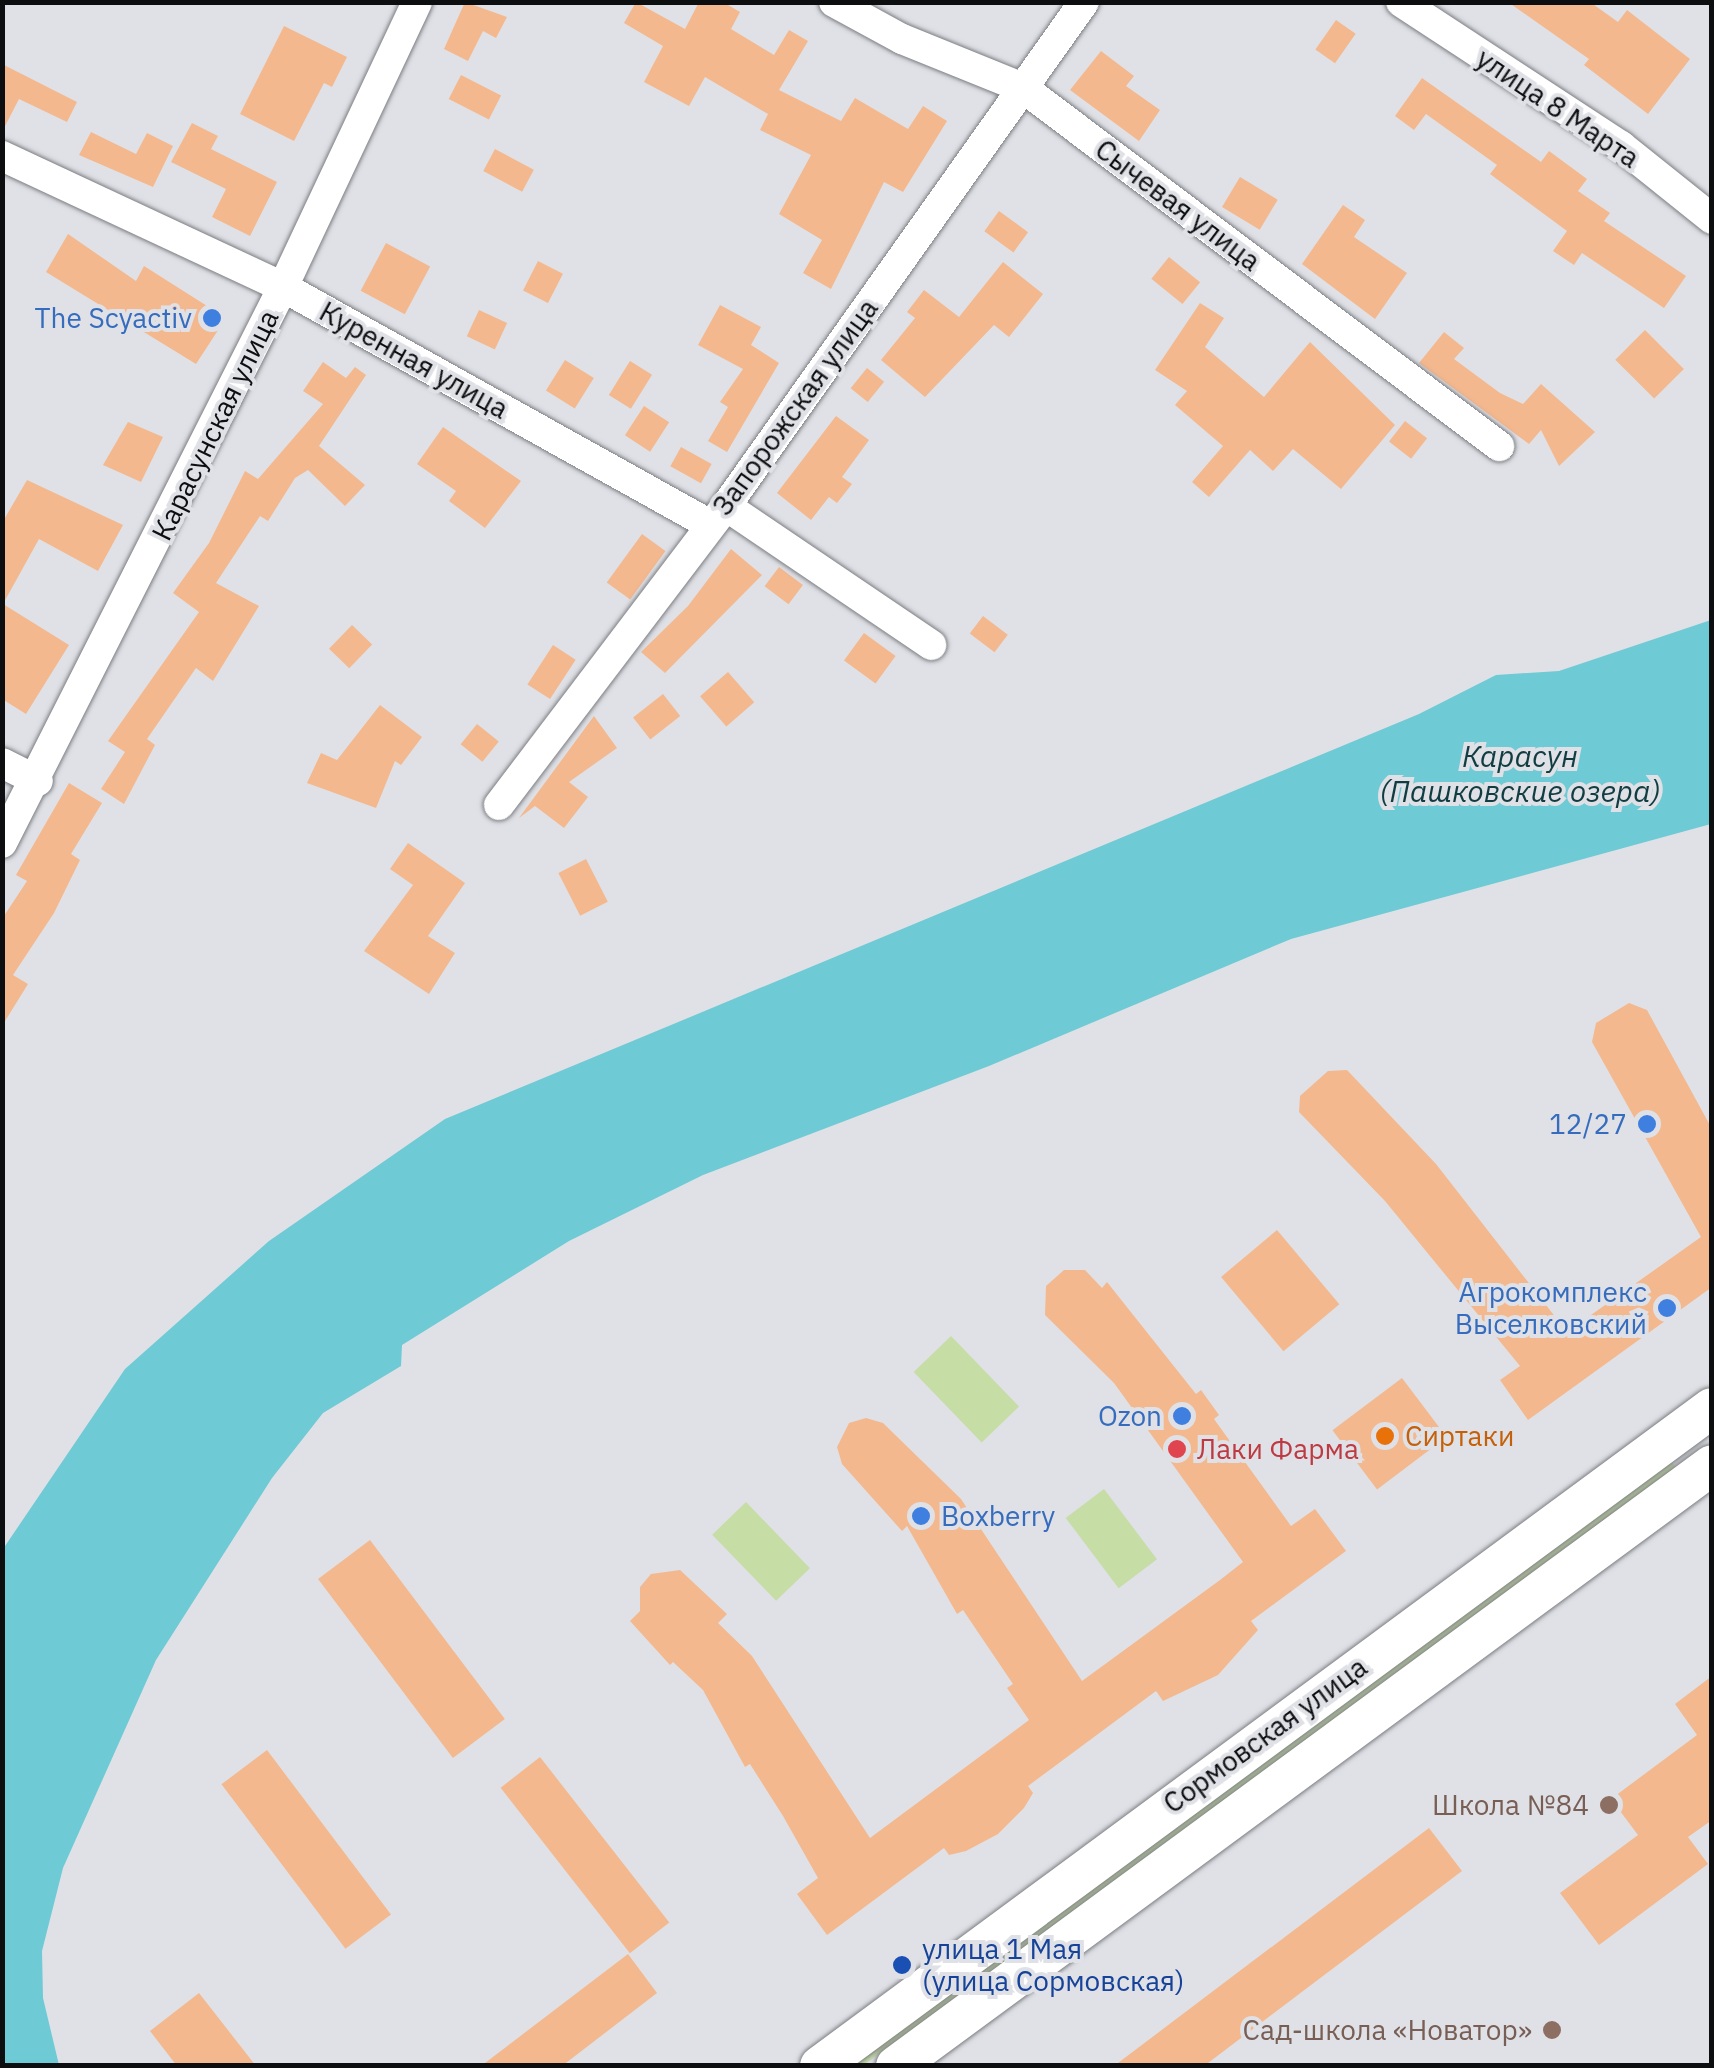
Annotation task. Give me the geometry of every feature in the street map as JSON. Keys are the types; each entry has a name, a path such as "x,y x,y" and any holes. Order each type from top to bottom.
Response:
{"main road":[{"path":"1697,1419 1710,1465"},
{"name":"Сормовская улица","path":"820,2066 1697,1419"},
{"name":"Сормовская улица","path":"896,2066 1710,1465"}],"street":[{"name":"Карасунская улица","path":"2,843 38,780 283,287 417,2"},
{"name":"Сычевая улица","path":"834,2 902,39 1023,88 1499,446"},
{"name":"Запорожская улица","path":"499,805 718,516 1084,2"},
{"name":"улица 8 Марта","path":"1401,2 1621,146 1712,219"},
{"name":"Куренная улица","path":"2,156 283,287 718,516 931,645"},
{"path":"2,763 38,780"}],"green space":[{"path":"951,1336 1019,1406 982,1443 914,1372"},
{"path":"1669,1458 1675,1466 1670,1473 864,2065 845,2066"},
{"path":"1104,1489 1157,1559 1119,1588 1066,1518"},
{"path":"746,1502 810,1568 776,1601 712,1535"}],"water":[{"name":"Карасун (Пашковские озера)","path":"1711,620 1711,824 1291,939 989,1066 703,1175 569,1241 402,1345 401,1366 323,1413 272,1478 156,1660 63,1868 42,1951 43,1998 59,2065 3,2065 3,1549 125,1369 269,1241 445,1119 1419,714 1496,675 1559,671"}],"building":[{"path":"465,2 507,17 496,38 483,31 468,61 444,49"},
{"path":"636,2 685,29 699,2 723,2 740,12 731,29 774,55 789,30 808,41 779,90 841,121 855,98 908,129 923,106 947,121 903,192 884,182 831,289 803,273 822,240 779,214 811,155 760,130 768,114 705,77 689,106 644,82 663,46 624,23"},
{"path":"1508,2 1590,2 1618,22 1627,10 1690,59 1648,114 1584,65 1589,59"},
{"path":"1336,20 1356,34 1335,63 1315,49"},
{"path":"284,26 347,57 332,87 324,83 294,141 240,114"},
{"path":"1101,51 1134,76 1126,86 1160,110 1139,141 1070,90"},
{"path":"2,64 77,102 67,122 19,99 2,132"},
{"path":"461,75 501,95 489,119 449,99"},
{"path":"1422,78 1541,162 1549,151 1587,179 1578,191 1610,213 1604,221 1686,276 1664,308 1582,253 1574,265 1553,251 1567,231 1490,174 1497,165 1426,114 1414,130 1395,116"},
{"path":"192,123 218,136 211,149 277,182 250,236 212,217 226,189 171,162"},
{"path":"91,132 136,154 147,133 173,146 153,187 79,155"},
{"path":"495,149 534,170 522,192 483,171"},
{"path":"1240,177 1278,200 1260,230 1222,207"},
{"path":"1343,205 1365,220 1354,237 1407,273 1375,319 1302,264"},
{"path":"999,211 1028,232 1013,252 984,231"},
{"path":"68,234 136,281 144,266 226,318 196,364 46,272"},
{"path":"386,243 430,266 405,314 361,291"},
{"path":"1169,257 1200,282 1182,304 1151,279"},
{"path":"538,261 563,274 548,303 523,290"},
{"path":"1003,262 1043,294 1009,337 994,325 925,397 881,360 915,318 907,312 924,290 959,317"},
{"path":"1200,303 1224,318 1205,347 1264,397 1310,342 1395,425 1341,489 1293,449 1273,471 1250,450 1209,497 1192,482 1223,446 1175,405 1187,391 1155,370"},
{"path":"720,305 761,327 751,345 779,363 727,452 708,441 728,407 720,402 743,369 698,345"},
{"path":"479,310 507,323 495,349 467,336"},
{"path":"1645,330 1684,369 1654,399 1615,360"},
{"path":"1444,332 1464,348 1454,359 1500,393 1523,404 1541,384 1595,432 1559,466 1541,430 1529,444 1419,363"},
{"path":"565,360 594,378 575,409 546,391"},
{"path":"630,361 652,375 631,409 609,395"},
{"path":"323,362 346,378 355,367 366,375 319,446 365,485 345,506 308,470 295,478 268,521 260,516 216,583 259,606 213,681 196,668 147,739 155,745 124,804 101,789 125,752 108,741 199,612 173,593 209,543 245,471 258,479 323,404 303,391"},
{"path":"867,368 884,382 868,402 851,388"},
{"path":"644,406 669,422 650,452 625,435"},
{"path":"836,416 869,440 842,477 852,484 837,503 829,497 811,520 777,493"},
{"path":"1405,421 1427,438 1411,459 1389,441"},
{"path":"128,422 163,437 141,482 103,465"},
{"path":"443,427 521,481 485,528 449,501 456,491 417,464"},
{"path":"681,447 712,464 701,483 670,466"},
{"path":"27,480 123,525 98,571 39,539 3,604 69,645 26,714 2,699 2,523"},
{"path":"642,534 665,551 630,600 607,583"},
{"path":"731,549 762,575 665,673 641,652 688,606"},
{"path":"779,567 803,585 789,604 765,586"},
{"path":"983,616 1008,635 995,652 970,634"},
{"path":"352,625 372,644 349,668 329,649"},
{"path":"864,633 896,656 876,683 844,661"},
{"path":"553,645 576,660 550,699 527,684"},
{"path":"728,672 754,702 726,726 700,696"},
{"path":"663,694 680,716 650,739 633,717"},
{"path":"380,705 422,737 401,765 395,761 376,808 307,783 321,753 337,760"},
{"path":"594,716 617,748 569,782 588,797 564,828 535,806 519,818"},
{"path":"477,724 499,742 482,762 461,744"},
{"path":"69,783 102,803 71,854 80,860 54,913 13,975 28,984 2,1026 2,919 27,881 16,875"},
{"path":"408,843 465,883 428,936 455,953 429,994 364,951 413,885 390,869"},
{"path":"586,859 608,902 580,916 558,873"},
{"path":"1629,1003 1647,1010 1712,1129 1712,1287 1528,1420 1500,1380 1520,1366 1385,1201 1299,1112 1300,1096 1328,1071 1347,1070 1436,1164 1567,1332 1701,1237 1592,1042 1596,1023"},
{"path":"1277,1230 1339,1304 1283,1351 1221,1277"},
{"path":"1064,1270 1085,1270 1102,1288 1107,1282 1196,1394 1201,1390 1219,1415 1214,1419 1291,1526 1315,1509 1346,1551 1251,1621 1258,1630 1218,1675 1163,1701 1156,1691 1028,1786 1033,1793 1024,1808 998,1834 966,1851 949,1855 944,1848 827,1935 797,1894 818,1878 783,1816 750,1764 745,1767 703,1690 673,1662 670,1665 630,1621 640,1611 640,1587 651,1574 680,1570 727,1614 718,1623 752,1656 870,1838 1029,1720 1007,1688 1013,1684 963,1610 957,1614 907,1526 902,1531 842,1464 837,1447 849,1423 866,1418 883,1423 961,1499 1082,1681 1220,1580 1243,1562 1114,1383 1045,1315 1046,1286"},
{"path":"1402,1378 1447,1437 1377,1489 1333,1430"},
{"path":"370,1540 505,1719 453,1758 318,1579"},
{"path":"1712,1676 1712,1820 1688,1837 1708,1864 1599,1945 1560,1893 1638,1835 1611,1799 1697,1735 1675,1704"},
{"path":"267,1750 391,1915 345,1949 221,1784"},
{"path":"540,1757 669,1922 630,1953 501,1788"},
{"path":"1429,1828 1462,1871 1204,2066 1114,2066"},
{"path":"628,1954 657,1993 562,2066 481,2066"},
{"path":"199,1993 256,2066 177,2066 150,2031"}],"place":[{"name":"The Scyactiv","path":"212,318"},
{"name":"12/27","path":"1647,1124"},
{"name":"Агрокомплекс Выселковский","path":"1667,1308"},
{"name":"Ozon","path":"1182,1416"},
{"name":"Сиртаки","path":"1385,1436"},
{"name":"Лаки Фарма","path":"1177,1449"},
{"name":"Boxberry","path":"921,1516"},
{"name":"Школа №84","path":"1609,1805"},
{"name":"улица 1 Мая (улица Сормовская)","path":"902,1965"},
{"name":"Сад-школа «Новатор»","path":"1552,2030"}]}
